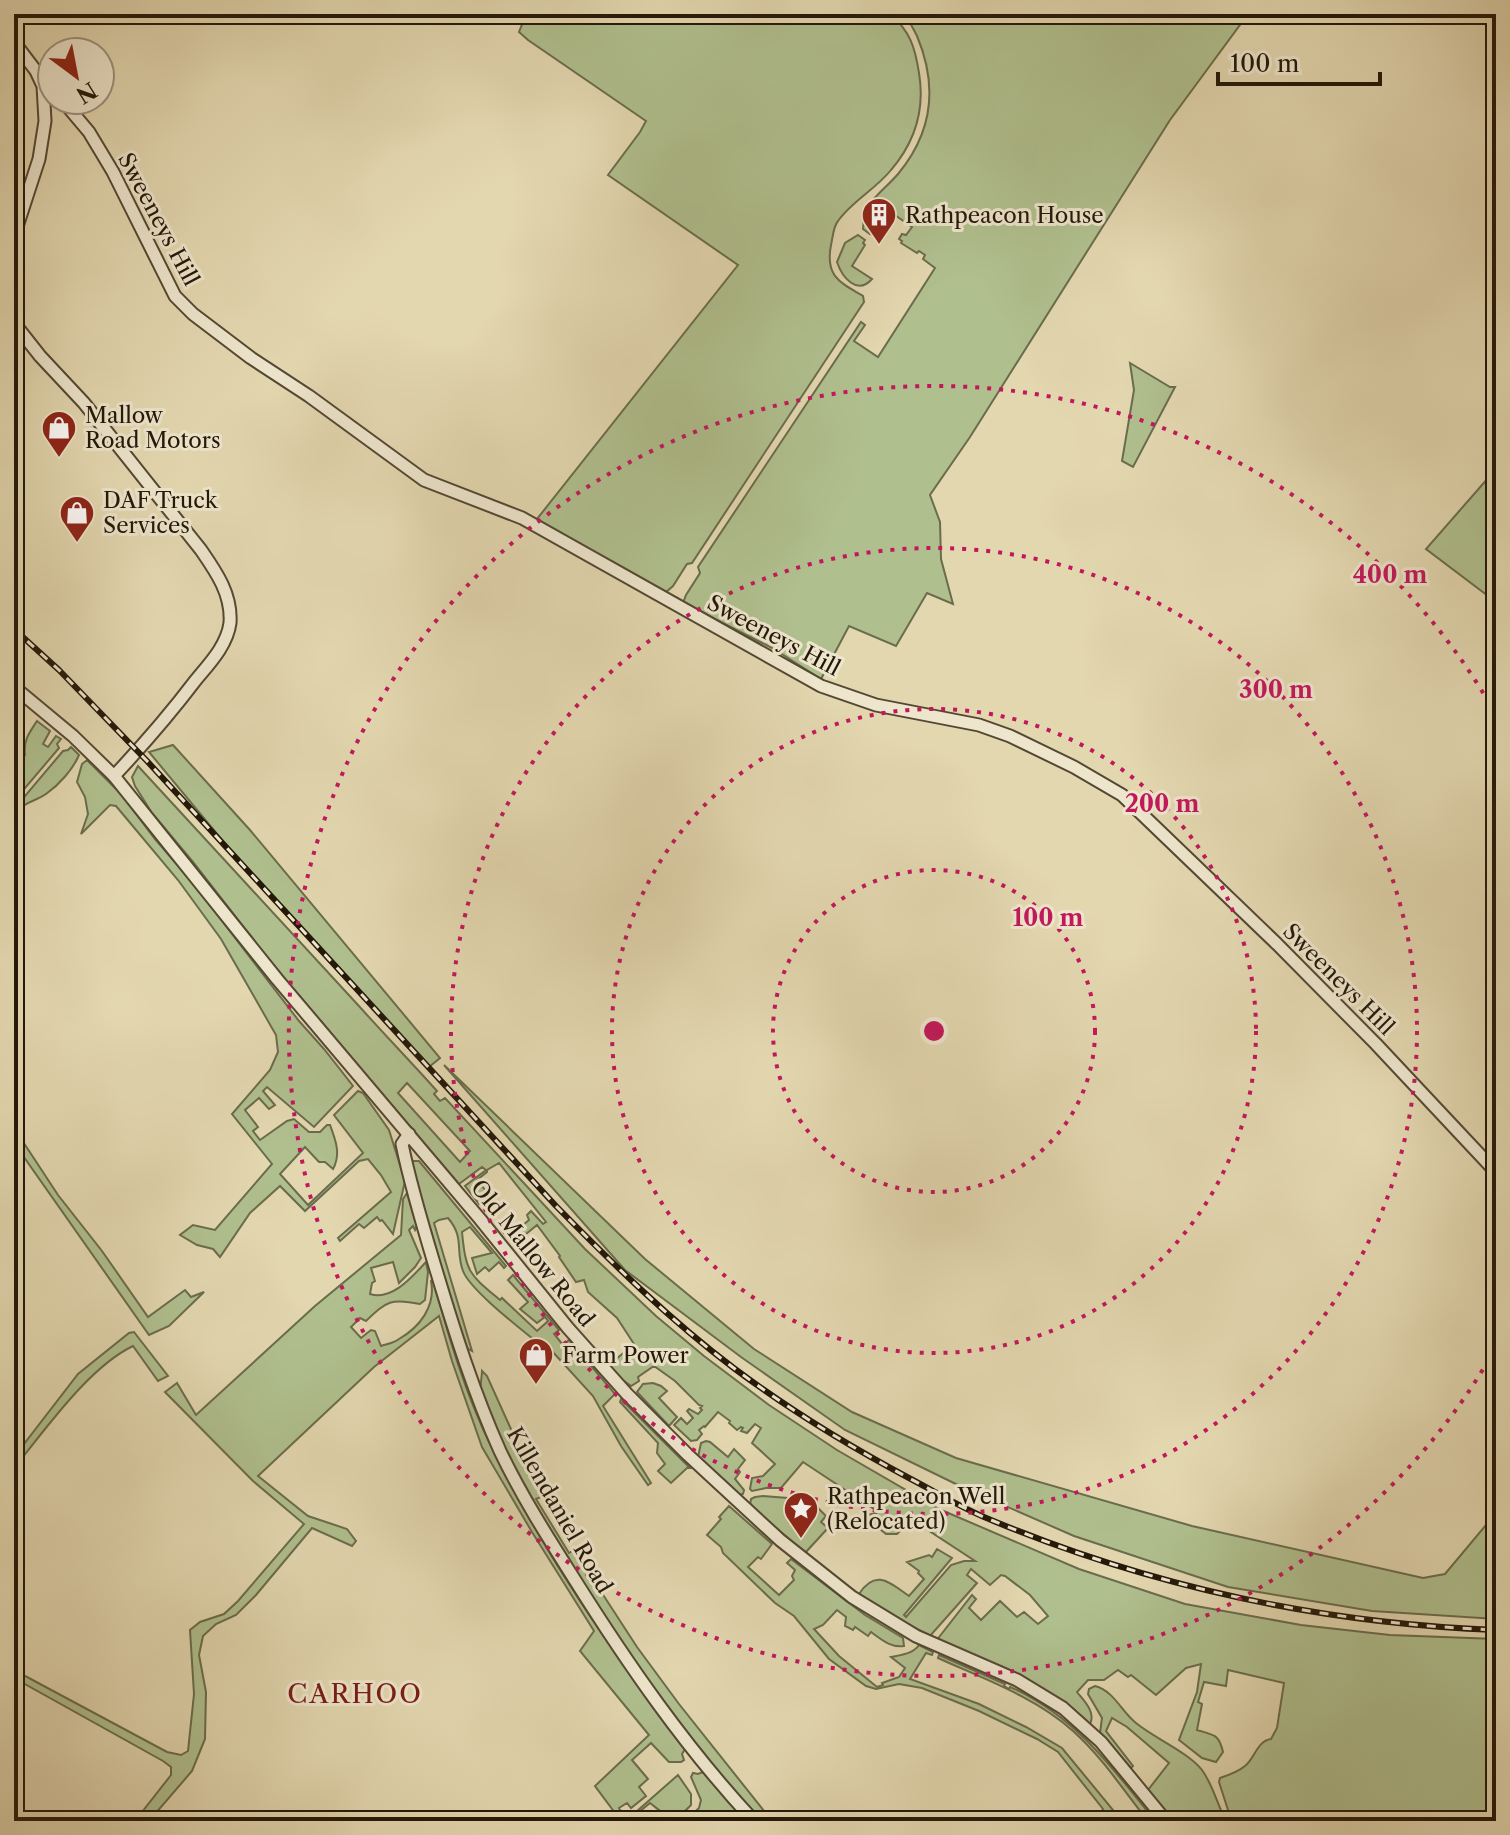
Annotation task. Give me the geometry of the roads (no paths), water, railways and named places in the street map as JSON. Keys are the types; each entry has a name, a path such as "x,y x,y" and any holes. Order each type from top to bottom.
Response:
{"street":[{"path":"14,42 36,71"},
{"path":"14,236 39,159 45,116"},
{"name":"Sweeneys Hill","path":"76,116 113,172 175,296 238,349 368,437 424,480 522,518 821,686 876,705 979,725 1010,736 1074,767 1122,795 1286,953 1496,1172"},
{"path":"14,323 84,403 201,550 218,573 228,598 230,625 221,648 168,717 114,776"},
{"name":"Old Mallow Road","path":"14,687 73,736 114,776 277,979 589,1353 627,1394 740,1504 852,1597 916,1636 1017,1680 1063,1708 1101,1742 1166,1821"},
{"name":"Killendaniel Road","path":"409,1134 402,1144 411,1187 454,1333 488,1424 511,1473 617,1645 691,1748 754,1821"},
{"path":"1481,1821 1496,1813"}],"railway":[{"path":"14,629 59,670 147,761 556,1206 687,1331 777,1399 864,1453 965,1508 1108,1563 1235,1597 1300,1609 1430,1626 1496,1630"}],"place":[{"name":"Rathpeacon House","path":"879,246"},
{"name":"Mallow Road Motors","path":"59,459"},
{"name":"DAF Truck Services","path":"77,544"},
{"name":"Farm Power","path":"536,1386"},
{"name":"Rathpeacon Well (Relocated)","path":"801,1540"}],"district":[{"name":"CARHOO","path":"355,1694"}]}
